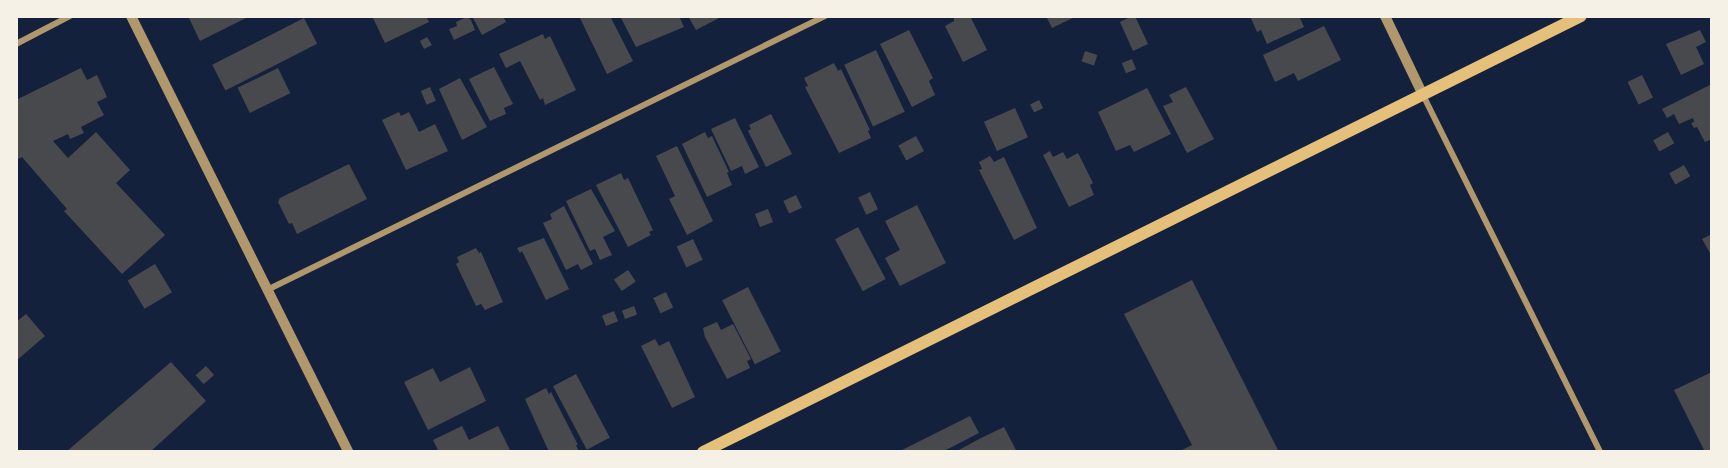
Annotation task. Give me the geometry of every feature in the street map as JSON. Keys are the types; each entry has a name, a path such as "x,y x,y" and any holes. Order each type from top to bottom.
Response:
{"main road":[{"path":"703,452 1581,16"}],"street":[{"path":"16,44 70,16"},
{"path":"131,16 348,452"},
{"path":"267,290 825,16"},
{"path":"1385,16 1600,452"}],"building":[{"path":"188,16 250,16 200,41"},
{"path":"372,16 426,16 429,22 385,43"},
{"path":"472,16 503,16 506,22 482,35"},
{"path":"579,16 610,16 633,61 607,74"},
{"path":"620,16 679,16 684,27 636,47"},
{"path":"688,16 723,16 696,30"},
{"path":"954,16 970,16 987,50 963,62 945,26 954,21"},
{"path":"1046,16 1077,16 1052,28"},
{"path":"1135,16 1148,44 1133,51 1120,22"},
{"path":"1250,16 1299,16 1304,27 1267,44 1261,30 1257,32"},
{"path":"467,17 471,20 475,30 454,40 449,29 457,26 456,22"},
{"path":"304,18 317,44 225,91 212,65"},
{"path":"1324,26 1341,60 1298,81 1294,73 1275,82 1263,55"},
{"path":"909,30 933,78 929,81 935,95 912,107 880,44"},
{"path":"1700,30 1706,42 1696,47 1704,64 1681,75 1666,44"},
{"path":"543,34 545,39 550,36 576,90 545,105 543,98 540,100 520,61 506,68 499,54"},
{"path":"427,37 432,45 424,49 420,41"},
{"path":"876,50 905,112 873,126 844,65"},
{"path":"1085,51 1097,55 1094,65 1082,61"},
{"path":"1132,59 1136,69 1126,73 1122,63"},
{"path":"834,63 838,71 841,69 870,130 868,131 871,138 839,153 805,87 808,86 804,78"},
{"path":"494,67 513,104 504,108 506,114 490,121 469,79"},
{"path":"81,68 87,80 97,75 107,97 97,102 104,115 81,127 84,133 70,139 68,134 53,141 68,158 96,132 130,170 116,183 165,235 122,274 64,211 67,209 22,157 16,160 16,100"},
{"path":"278,68 290,93 250,113 238,88"},
{"path":"1642,75 1653,97 1639,104 1628,82"},
{"path":"460,78 487,127 462,140 439,89"},
{"path":"1712,84 1712,139 1705,142 1697,127 1694,128 1691,123 1694,122 1693,118 1679,124 1674,114 1667,118 1662,109"},
{"path":"430,87 436,101 427,105 421,91"},
{"path":"1186,87 1214,139 1187,153 1163,106 1173,102 1169,95"},
{"path":"1147,88 1171,134 1134,152 1130,145 1116,151 1098,112"},
{"path":"1039,100 1043,108 1034,113 1030,105"},
{"path":"1015,108 1028,137 997,151 984,122"},
{"path":"399,112 401,116 409,112 419,132 435,124 448,151 406,170 382,120"},
{"path":"771,114 792,154 766,167 748,131 751,129 749,125"},
{"path":"735,118 759,167 745,174 742,166 731,171 711,129"},
{"path":"705,132 708,138 712,136 729,172 727,173 732,185 707,197 682,144"},
{"path":"1668,132 1674,143 1659,152 1653,140"},
{"path":"916,136 924,151 906,160 898,145"},
{"path":"677,146 713,221 687,235 669,199 675,196 656,156"},
{"path":"1050,151 1053,157 1063,152 1067,159 1078,153 1093,183 1090,185 1094,195 1069,207 1043,155"},
{"path":"990,156 994,162 1004,157 1037,228 1014,240 979,170 982,169 979,162"},
{"path":"349,164 367,199 297,234 278,202 280,198"},
{"path":"1684,165 1690,176 1675,185 1669,173"},
{"path":"621,173 624,180 628,178 653,230 649,232 651,235 628,247 596,185"},
{"path":"591,189 615,231 603,237 612,255 600,260 595,249 590,251 566,201"},
{"path":"870,192 878,209 866,215 858,197"},
{"path":"796,195 802,208 789,214 783,201"},
{"path":"917,205 946,263 900,286 885,258 900,250 885,221"},
{"path":"564,206 593,264 581,270 578,264 566,270 543,223 552,219 550,214"},
{"path":"768,209 773,222 760,227 755,214"},
{"path":"858,227 886,279 863,291 835,239"},
{"path":"1712,234 1712,252 1710,253 1702,239"},
{"path":"544,238 569,289 546,300 522,251 520,253 517,248"},
{"path":"693,239 703,260 686,267 677,247"},
{"path":"476,248 479,253 481,252 503,302 485,310 481,304 476,306 456,264 459,262 457,257"},
{"path":"155,264 172,292 145,309 128,280"},
{"path":"628,270 636,282 622,291 614,280"},
{"path":"1192,280 1279,452 1178,452 1192,445 1124,314"},
{"path":"748,287 781,351 755,364 722,300"},
{"path":"666,292 673,307 660,313 653,298"},
{"path":"634,306 637,314 625,319 622,311"},
{"path":"614,311 618,321 606,326 602,316"},
{"path":"26,314 45,336 16,361 16,322"},
{"path":"717,322 721,330 733,324 751,359 747,361 750,368 727,379 705,337 703,328"},
{"path":"655,339 659,346 669,341 695,397 672,408 641,346"},
{"path":"171,362 206,401 150,452 66,452"},
{"path":"206,366 214,375 204,384 196,375"},
{"path":"470,367 486,401 428,430 404,382 433,368 440,382"},
{"path":"1712,372 1712,452 1705,452 1674,390"},
{"path":"576,374 610,438 587,450 553,386"},
{"path":"546,388 549,394 551,392 578,445 576,445 579,452 549,452 525,399"},
{"path":"970,416 979,433 942,452 898,452"},
{"path":"462,426 469,440 498,426 511,452 439,452 433,440"},
{"path":"1004,427 1017,452 955,452 981,438"}]}
